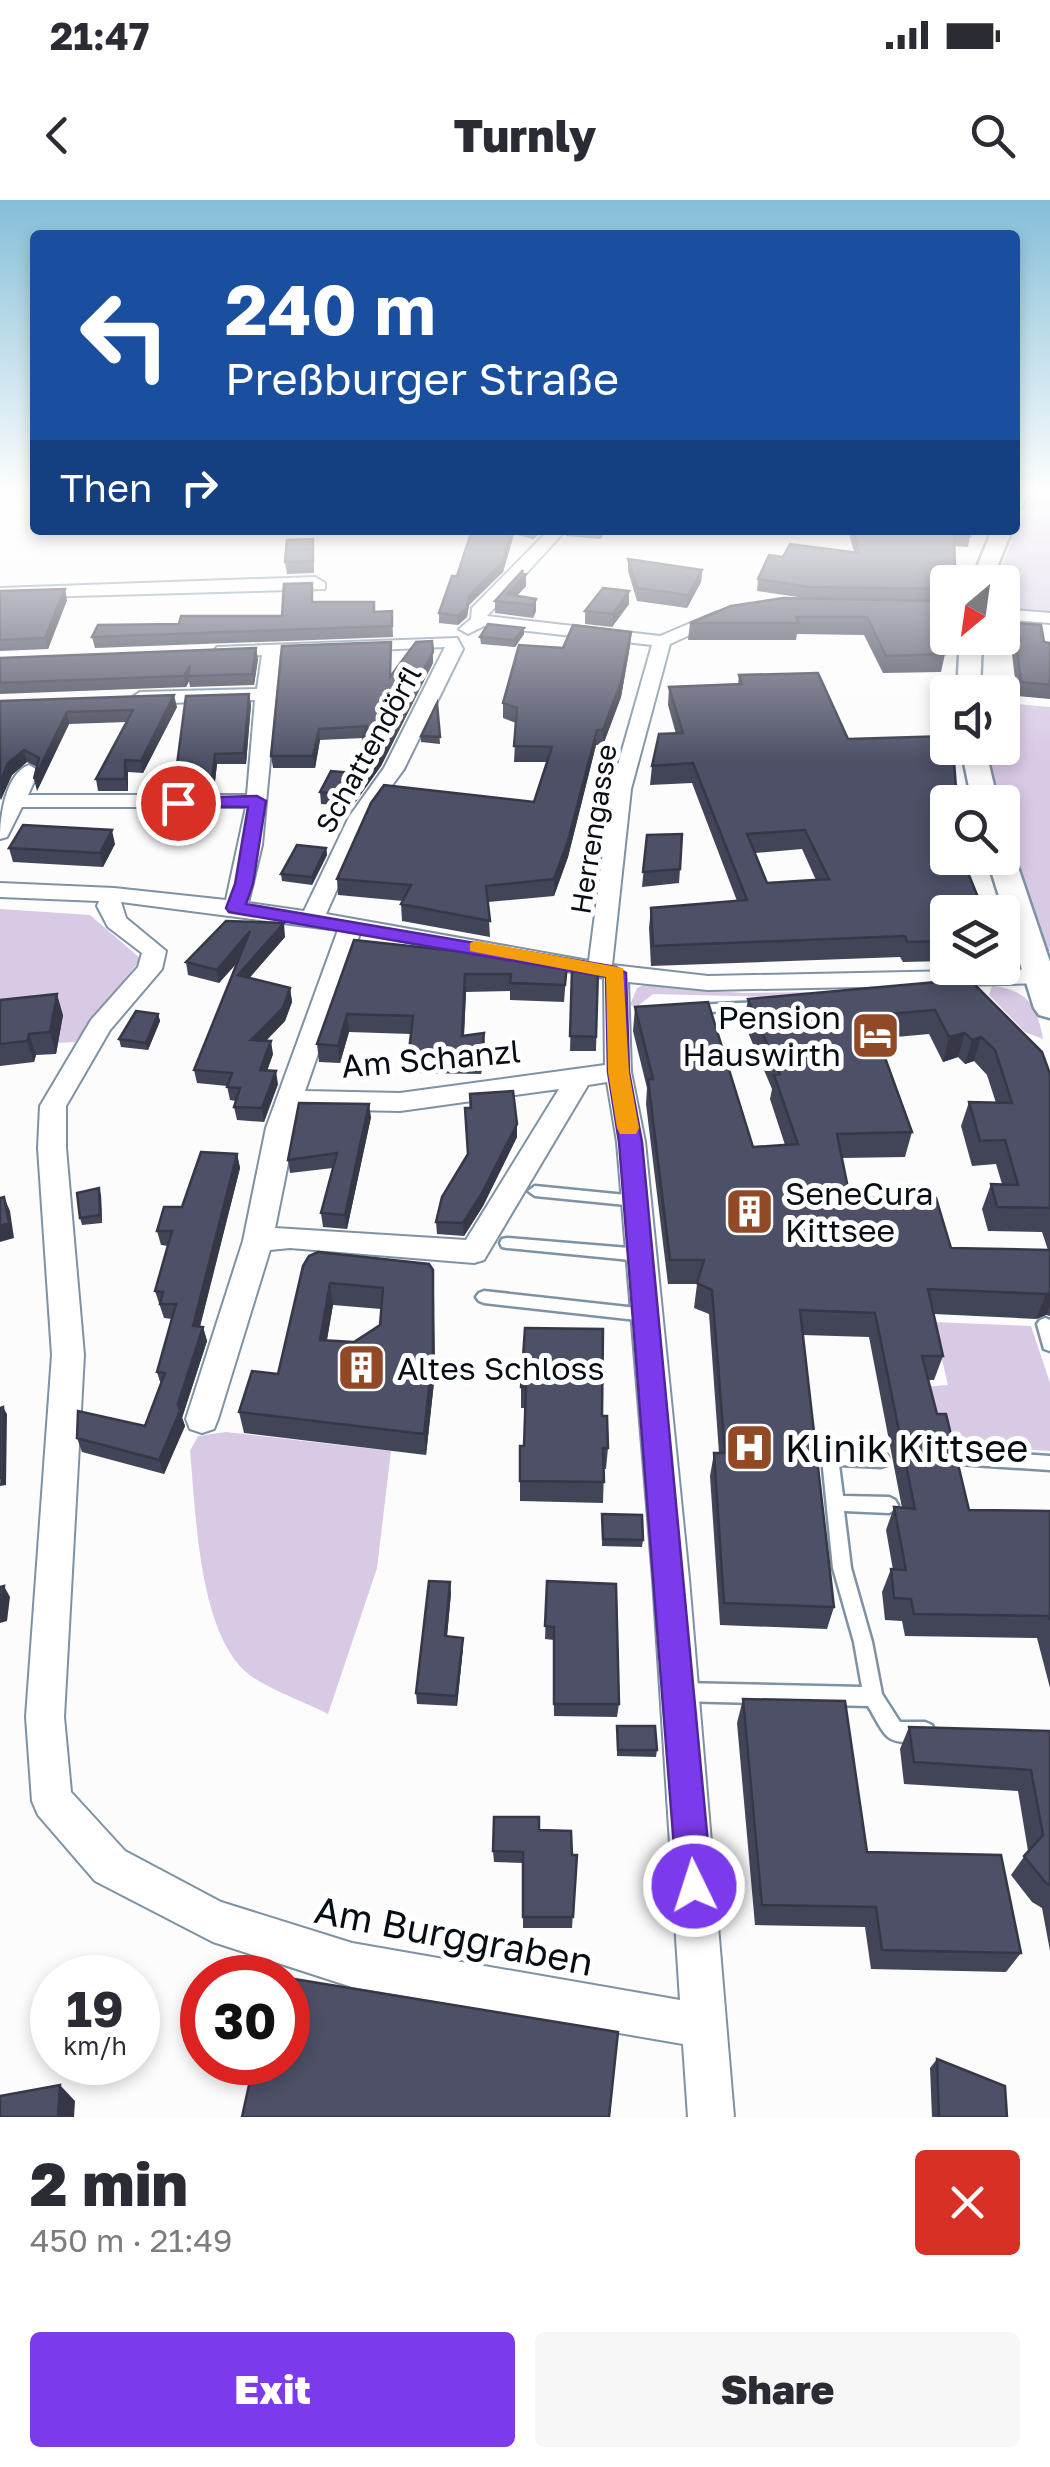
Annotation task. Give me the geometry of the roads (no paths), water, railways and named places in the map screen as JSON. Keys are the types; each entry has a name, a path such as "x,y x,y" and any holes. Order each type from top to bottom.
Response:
{"street":[{"path":"0,593 302,582"},
{"path":"315,582 318,586"},
{"name":"Schattendörfl","path":"312,919 359,817 402,752 454,649 451,642 480,620 478,612 507,582"},
{"path":"480,620 662,641 723,616 741,613"},
{"path":"1020,616 1050,618"},
{"name":"Herrengasse","path":"662,641 621,789 608,971 621,1010 618,1072 636,1200 680,1692 711,2117"},
{"path":"196,652 451,642"},
{"path":"235,908 244,884 257,801 263,694 272,649"},
{"path":"113,699 263,694"},
{"path":"0,833 29,770"},
{"path":"14,802 257,801"},
{"path":"1008,875 1044,976 1050,1008"},
{"path":"0,890 114,895 235,908 608,971 708,984 832,988 1044,976"},
{"name":"Am Burggraben","path":"114,895 108,906 116,922 154,952 150,968 100,1026 53,1106 52,1148 68,1355 45,1718 52,1801 110,1866 213,1921 352,1965 705,2026"},
{"name":"Am Schanzl","path":"202,1419 258,1240 279,1128 351,925"},
{"name":"Am Schanzl","path":"290,1100 400,1102 618,1072"},
{"path":"258,1240 290,1237 474,1252 578,1078"}],"lane":[{"path":"669,1010 768,1006"},
{"path":"535,1191 636,1200"},
{"path":"507,1243 641,1255"},
{"path":"484,1297 646,1315"},
{"path":"1045,1324 1050,1345"},
{"path":"957,1457 1050,1462"},
{"path":"881,1460 830,1458 842,1568 863,1642 873,1698 895,1731 953,1732"},
{"path":"834,1504 889,1505"},
{"path":"680,1692 873,1698"}],"place":[{"name":"Pension Hauswirth","path":"876,1035"},
{"name":"SeneCura Kittsee","path":"750,1211"},
{"name":"Altes Schloss","path":"362,1368"},
{"name":"Klinik Kittsee","path":"750,1447"}]}
